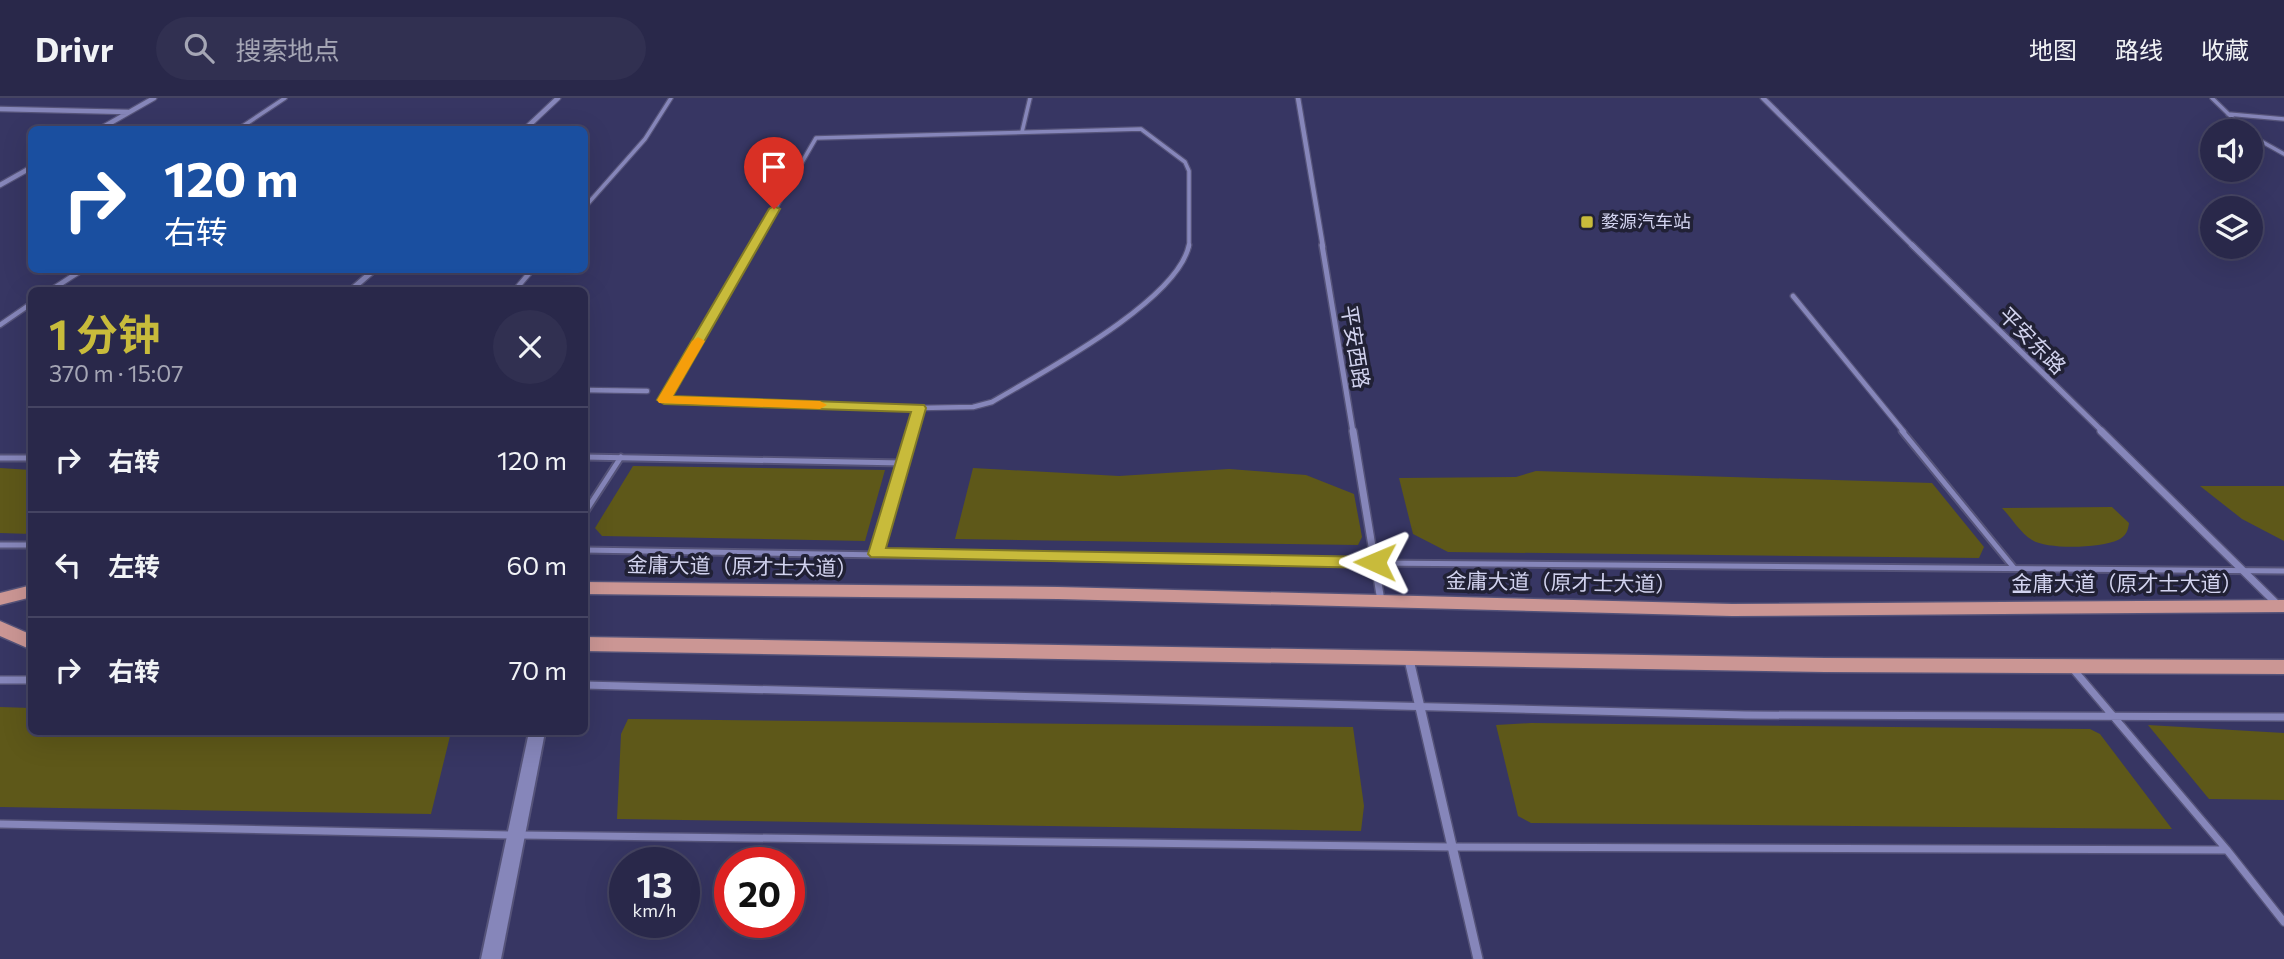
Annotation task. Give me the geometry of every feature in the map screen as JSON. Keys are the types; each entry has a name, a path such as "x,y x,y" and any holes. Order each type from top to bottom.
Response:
{"main road":[{"name":"金庸大道（原才士大道）","path":"588,588 1071,593 1732,610 2281,606"},
{"path":"0,599 28,592"},
{"path":"0,628 28,641"},
{"path":"588,643 1409,658 2284,667"}],"street":[{"path":"105,126 154,98"},
{"path":"528,126 558,98"},
{"name":"平安西路","path":"1298,98 1381,601"},
{"name":"平安东路","path":"1763,98 2281,606"},
{"path":"0,108 128,112"},
{"path":"0,186 28,169"},
{"path":"354,287 371,273"},
{"path":"1409,658 1478,959"},
{"path":"491,959 536,735"}],"lane":[{"path":"243,126 285,98"},
{"path":"588,203 645,139 671,98"},
{"path":"1022,132 1030,98"},
{"path":"2212,98 2233,119"},
{"path":"2228,114 2284,119"},
{"path":"1141,129 1185,162 1189,171 1189,247 1176,273 1113,330 992,402 974,407 919,408 664,400 816,138 1141,129"},
{"path":"2263,142 2284,154"},
{"path":"56,287 77,273"},
{"path":"518,287 529,273"},
{"path":"1793,296 2014,568"},
{"path":"0,325 28,306"},
{"path":"588,390 647,391"},
{"path":"876,554 919,408"},
{"path":"588,457 903,463"},
{"path":"588,508 621,457"},
{"path":"0,458 28,458"},
{"path":"0,545 28,545"},
{"path":"588,550 1375,562 2284,571"},
{"path":"2071,666 2116,716 2284,922"},
{"path":"0,680 28,680"},
{"path":"588,685 1746,715 2284,717"},
{"path":"0,824 516,835 1452,847 2227,850"}],"shaded area":[{"path":"633,466 885,470 865,541 602,536 595,528"},
{"path":"0,468 28,470 28,534 0,533"},
{"path":"973,468 1119,476 1229,469 1306,475 1354,494 1362,537 1358,545 955,539"},
{"path":"1536,471 1932,483 1984,547 1979,558 1448,552 1413,534 1399,478 1516,477"},
{"path":"2200,486 2284,486 2284,541 2242,519"},
{"path":"2112,507 2129,523 2125,535 2110,543 2075,547 2032,540 2002,508"},
{"path":"0,707 28,708 28,735 450,735 431,814 0,807"},
{"path":"628,719 1353,727 1364,806 1361,831 617,819 621,734"},
{"path":"1531,723 2090,729 2100,734 2172,829 1531,823 1518,816 1496,725"},
{"path":"2148,725 2284,733 2284,800 2209,799"}],"slow traffic":[{"path":"698,341 664,400 820,405"}],"place":[{"name":"婺源汽车站","path":"1587,222"}],"route":[{"path":"774,209 664,400 919,408 876,554 1375,562"}]}
